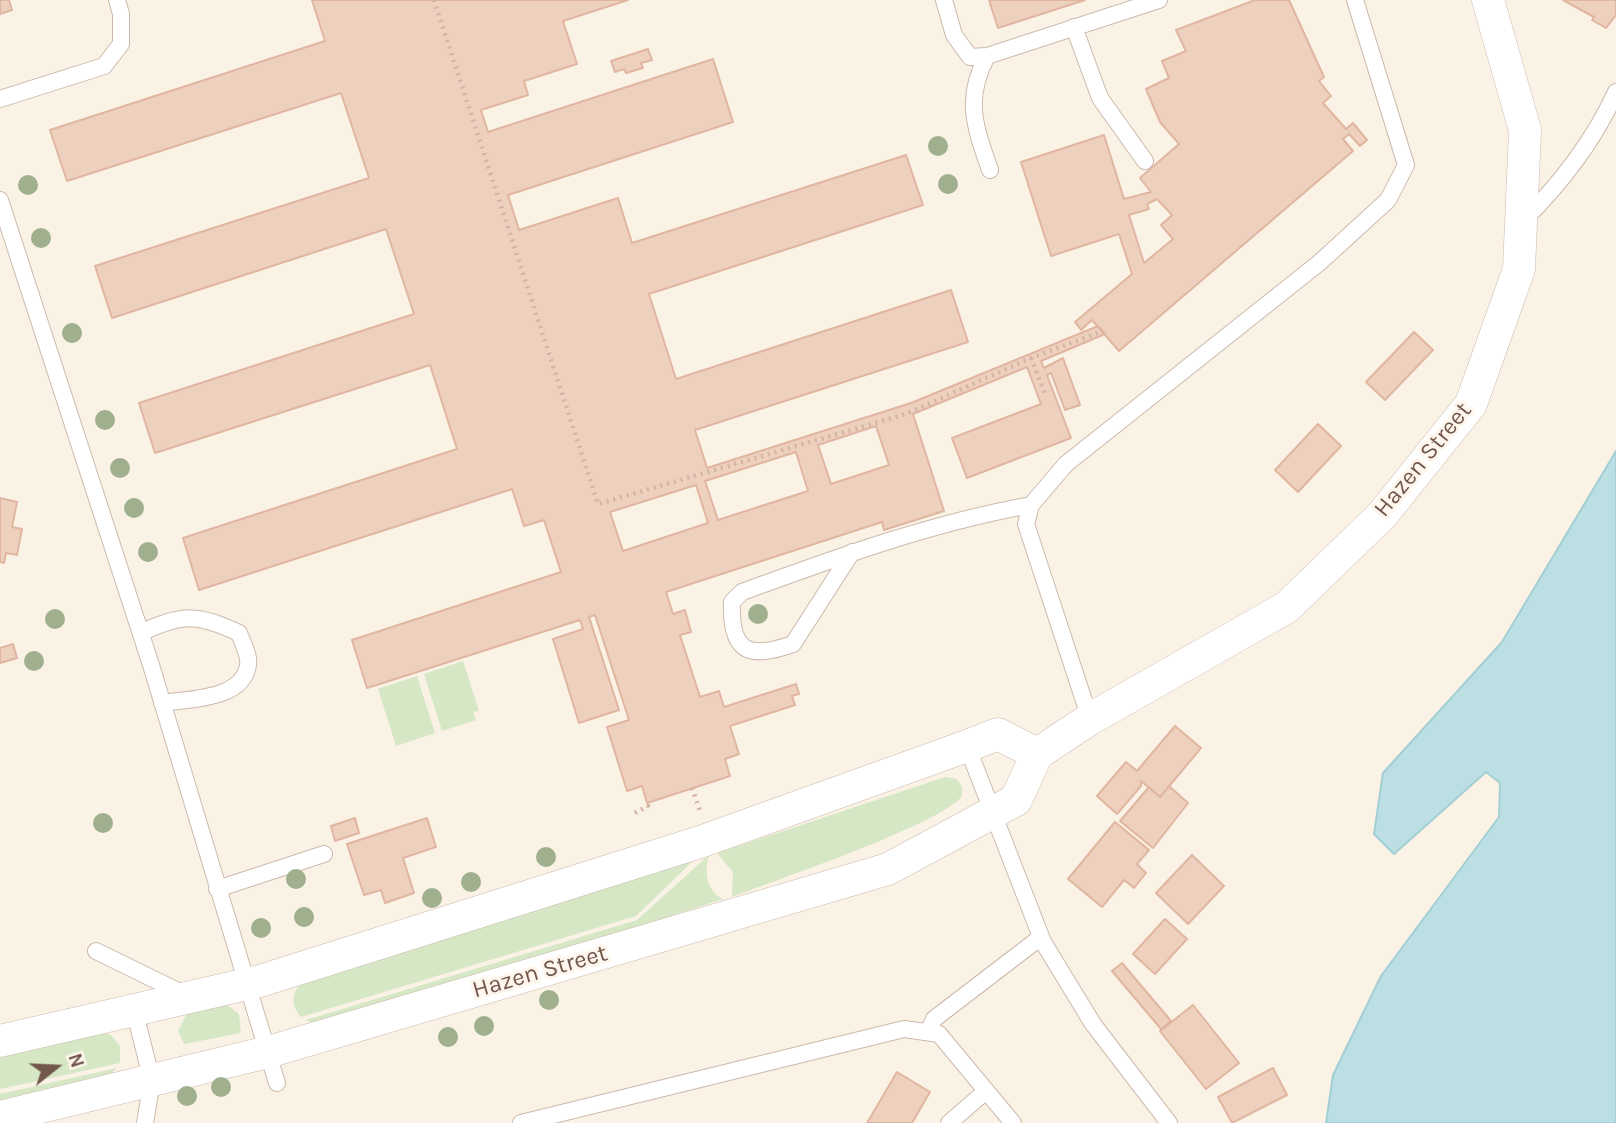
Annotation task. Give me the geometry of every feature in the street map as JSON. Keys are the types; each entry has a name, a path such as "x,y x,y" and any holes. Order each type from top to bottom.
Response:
{"street":[{"name":"Hazen Street","path":"0,1118 268,1052 888,869 1016,800 1037,754 1090,719 1287,607 1383,514 1471,404 1519,270 1525,130 1488,0"},
{"path":"0,1041 188,996 247,985 700,842 998,733 1037,754"}],"lane":[{"path":"0,99 104,66 121,44 121,14 117,0"},
{"path":"944,0 954,35 970,57 987,56 1159,0"},
{"path":"1090,719 1032,547 1026,524 1031,505 1066,464 1318,263 1388,200 1406,165 1355,0"},
{"path":"1074,27 1100,98 1145,161"},
{"path":"987,56 973,91 974,118 990,170"},
{"path":"1521,223 1559,184 1600,127 1616,92"},
{"path":"0,200 141,633 277,1083"},
{"path":"852,552 793,643 759,654 745,648 736,636 732,615 732,602 742,592 852,552 965,517 1031,505"},
{"path":"141,633 168,620 206,618 239,633 249,663 243,679 215,696 162,703"},
{"path":"967,746 1041,937 1093,1024 1169,1123"},
{"path":"217,889 324,854"},
{"path":"928,1032 934,1019 1041,937"},
{"path":"96,951 188,996"},
{"path":"134,1009 152,1081 145,1123"},
{"path":"521,1123 904,1029 939,1034 1013,1123"},
{"path":"949,1123 986,1091"}],"path":[{"path":"434,0 598,504 906,414 1031,358 1100,331"},
{"path":"1031,358 1046,397"},
{"path":"692,788 700,812"},
{"path":"635,813 648,806 650,812"}],"green space":[{"path":"463,661 479,711 473,712 476,720 442,731 424,674"},
{"path":"417,676 435,733 396,746 378,689"},
{"path":"945,777 957,779 962,787 962,796 949,807 892,836 732,897 733,872 717,853"},
{"path":"709,855 708,880 713,891 723,899 575,947 312,1023 306,1020 637,920"},
{"path":"696,858 636,916 301,1017 297,1012 294,996 299,986 308,978 467,932"},
{"path":"224,1002 239,1014 241,1033 184,1044 178,1031 188,1011"},
{"path":"99,1031 111,1035 120,1046 120,1063 0,1089 0,1053"},
{"path":"117,1068 107,1077 0,1101 0,1094"}],"water":[{"path":"1616,451 1616,1123 1326,1123 1333,1075 1381,976 1499,817 1500,783 1486,772 1394,854 1374,834 1383,773 1502,642"}],"building":[{"path":"0,0 9,0 12,10 0,14"},
{"path":"312,0 628,0 563,21 577,64 524,81 528,95 481,110 488,132 713,59 733,122 508,195 519,230 618,198 632,243 906,155 923,205 649,294 676,379 951,290 968,342 695,430 707,468 911,403 1098,326 1105,334 1041,361 1044,368 1063,358 1080,405 1065,410 1051,373 1047,375 1071,438 967,478 952,438 1041,404 1027,367 913,414 944,511 884,530 882,522 666,592 673,614 685,610 691,632 680,635 700,697 719,691 724,707 796,684 799,694 792,696 795,705 730,726 739,754 725,759 730,776 647,803 642,786 627,791 607,727 629,720 595,615 589,617 619,710 579,723 553,639 583,629 580,620 367,688 352,640 561,572 544,520 524,526 512,489 199,590 183,538 457,449 430,365 155,453 139,403 414,314 386,229 112,318 95,266 369,178 341,93 67,181 50,130 325,41","holes":["876,426 889,465 831,484 818,445","796,452 808,491 718,520 705,481","696,485 708,523 623,551 610,512"]},
{"path":"989,0 1085,0 998,28"},
{"path":"1255,0 1289,0 1324,77 1319,81 1331,96 1323,103 1346,129 1353,123 1367,140 1360,146 1349,134 1343,139 1353,151 1119,351 1092,320 1081,330 1075,322 1132,274 1119,234 1051,256 1021,162 1104,135 1124,199 1151,192 1140,178 1179,144 1160,122 1146,89 1169,78 1162,61 1186,51 1176,30","holes":["1157,199 1172,215 1161,225 1173,239 1144,263 1129,215 1149,209 1147,204"]},
{"path":"1563,0 1616,0 1616,15 1606,28 1592,20 1594,17"},
{"path":"648,49 652,60 641,63 643,68 626,73 624,69 615,72 611,61"},
{"path":"1414,332 1433,350 1385,400 1366,382"},
{"path":"1318,424 1341,446 1298,492 1275,470"},
{"path":"0,498 17,502 12,527 22,529 17,555 6,553 4,563 0,562"},
{"path":"13,644 17,658 0,663 0,648"},
{"path":"1175,726 1201,748 1160,797 1141,781 1141,786 1117,814 1097,796 1126,762 1137,771"},
{"path":"1169,786 1188,803 1153,848 1120,821 1149,787 1160,797"},
{"path":"355,818 359,833 335,841 331,826"},
{"path":"427,818 436,847 403,858 414,893 385,903 381,890 364,895 347,844"},
{"path":"1115,822 1149,850 1137,864 1146,873 1134,888 1124,880 1102,907 1068,879"},
{"path":"1192,855 1224,886 1188,924 1156,893"},
{"path":"1165,919 1187,939 1155,974 1133,954"},
{"path":"1122,963 1171,1021 1161,1029 1112,971"},
{"path":"1193,1005 1239,1063 1206,1089 1160,1031"},
{"path":"1273,1068 1287,1095 1232,1123 1218,1097"},
{"path":"897,1072 930,1092 912,1123 867,1123"}]}
